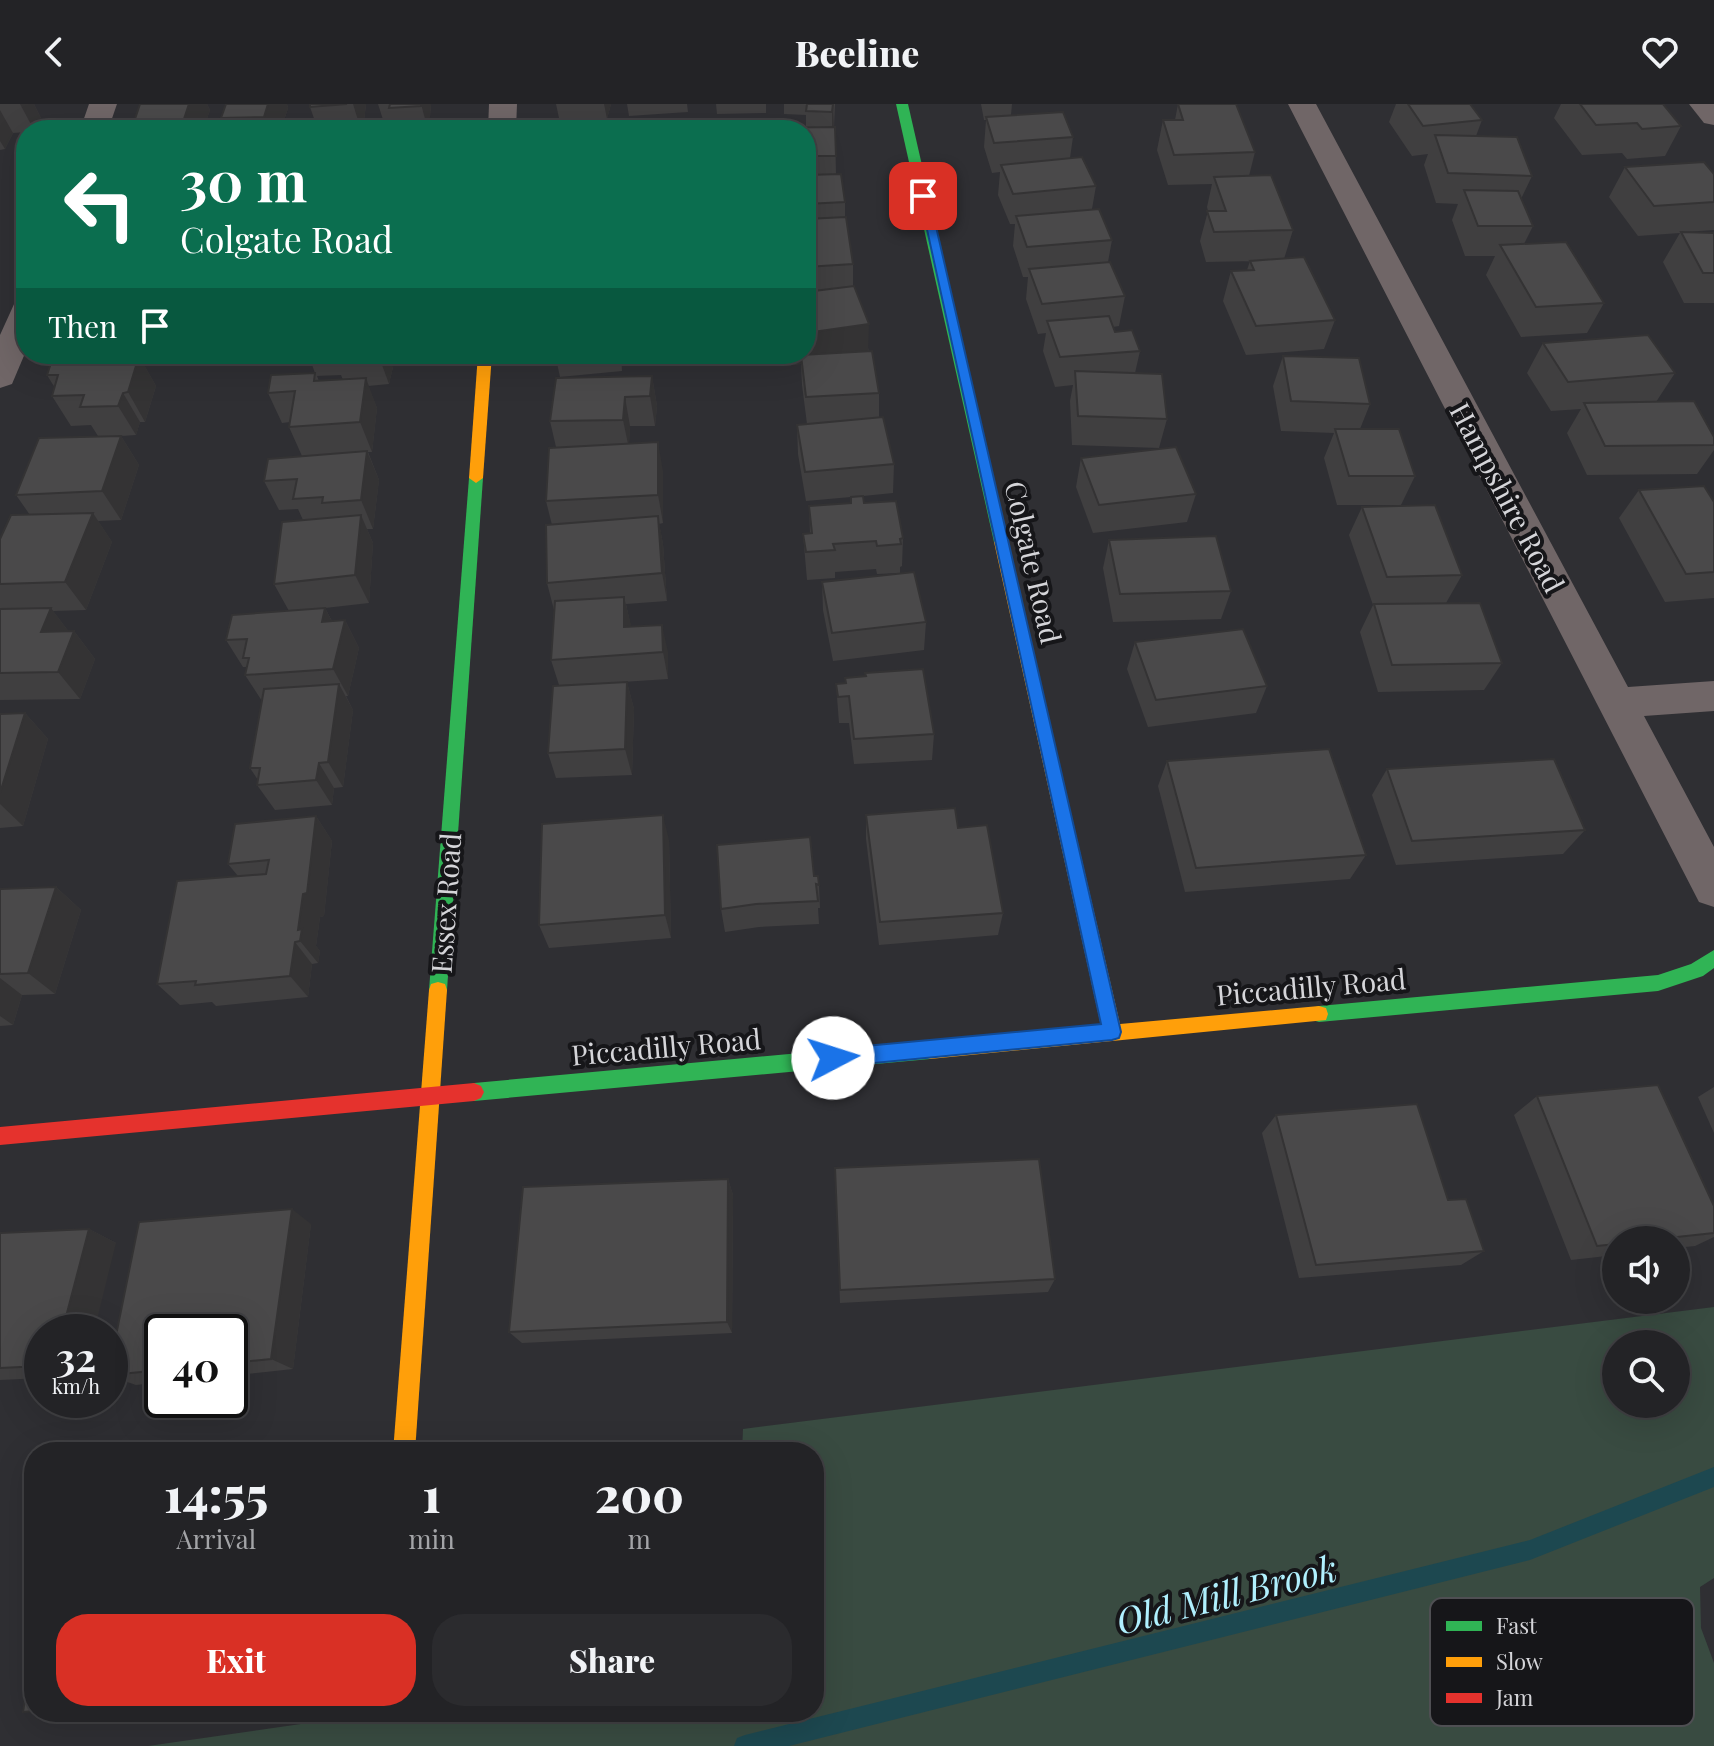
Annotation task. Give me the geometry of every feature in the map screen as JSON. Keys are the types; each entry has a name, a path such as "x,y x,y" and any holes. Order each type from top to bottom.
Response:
{"street":[{"name":"Colgate Road","path":"902,104 1112,1032"},
{"name":"Hampshire Road","path":"1302,104 1714,889"},
{"path":"1703,104 1714,117"},
{"path":"0,377 16,335"},
{"name":"Essex Road","path":"405,1442 484,364"},
{"path":"1616,703 1714,696"},
{"name":"Piccadilly Road","path":"0,1136 1658,983 1697,970 1714,958"}],"green space":[{"path":"1714,1307 1714,1578 1700,1587 1701,1628 1714,1663 1714,1746 148,1746 315,1722 824,1722 824,1442 742,1442 743,1429 1658,1314 1690,1314 1690,1310"}],"building":[{"path":"140,104 189,104 184,119 135,120"},
{"path":"226,104 268,104 264,117 221,118"},
{"path":"310,104 347,104 310,107"},
{"path":"390,104 421,104 421,106 389,108"},
{"path":"807,104 833,104 832,112 806,111"},
{"path":"1178,104 1236,104 1255,152 1174,155 1163,120 1183,120"},
{"path":"1408,104 1470,104 1482,120 1423,126"},
{"path":"1580,104 1663,104 1681,126 1642,129 1637,123 1596,125"},
{"path":"1063,112 1073,137 994,143 986,117"},
{"path":"816,127 835,127 836,156 816,156"},
{"path":"1435,135 1517,137 1532,176 1448,173"},
{"path":"1082,157 1096,186 1013,194 1001,165"},
{"path":"1704,162 1714,174 1714,202 1654,206 1625,167"},
{"path":"841,174 845,202 816,203 816,175"},
{"path":"1271,175 1293,230 1214,232 1207,211 1226,211 1214,177"},
{"path":"1464,190 1518,191 1533,226 1478,226"},
{"path":"1099,209 1112,240 1027,247 1016,216"},
{"path":"846,217 853,264 816,266 816,218"},
{"path":"1681,232 1714,233 1714,273 1703,273"},
{"path":"1566,242 1604,303 1536,307 1500,245"},
{"path":"1304,257 1335,320 1256,326 1231,271 1254,270 1250,261"},
{"path":"1110,262 1125,296 1042,304 1029,269"},
{"path":"854,286 869,324 816,332 816,291"},
{"path":"1109,316 1115,332 1132,330 1140,351 1060,357 1047,321"},
{"path":"1648,335 1675,373 1568,382 1543,343"},
{"path":"872,351 879,393 806,397 802,364 816,364 816,354"},
{"path":"1283,356 1359,358 1370,404 1291,401"},
{"path":"51,364 137,364 128,392 123,393 118,406 80,407 84,395 52,396 58,375 47,375"},
{"path":"1075,371 1162,374 1167,419 1078,416"},
{"path":"315,373 314,381 366,378 360,422 289,427 295,391 268,393 271,375"},
{"path":"652,376 650,396 625,397 623,420 550,421 556,378"},
{"path":"1694,401 1714,437 1714,445 1605,446 1584,403"},
{"path":"883,417 894,464 805,472 797,425"},
{"path":"1335,429 1399,429 1415,476 1349,476"},
{"path":"121,436 102,491 16,495 39,438"},
{"path":"658,442 658,495 546,501 549,448"},
{"path":"1176,447 1196,494 1099,505 1081,458"},
{"path":"367,451 361,500 322,503 323,497 293,499 297,479 264,481 268,459"},
{"path":"1704,486 1714,502 1714,572 1686,574 1639,490"},
{"path":"863,496 864,503 896,501 903,538 900,539 901,544 877,546 876,541 833,544 835,550 806,552 803,534 812,533 809,506 851,503 851,497"},
{"path":"1435,505 1462,575 1387,577 1362,507"},
{"path":"93,513 65,582 0,584 0,539 11,515"},
{"path":"361,515 355,575 274,584 282,522"},
{"path":"658,516 662,573 547,583 546,525"},
{"path":"1216,536 1231,591 1120,594 1109,540"},
{"path":"914,572 926,622 832,633 822,582"},
{"path":"624,597 624,627 662,625 663,652 551,660 555,601"},
{"path":"1480,603 1502,663 1392,665 1374,604"},
{"path":"51,608 41,632 74,631 58,672 0,673 0,609"},
{"path":"325,608 322,622 345,620 333,669 245,675 249,658 243,658 247,639 226,640 232,615"},
{"path":"1243,629 1267,686 1156,700 1135,642"},
{"path":"923,669 934,734 854,739 849,696 838,697 836,684 846,683 845,678 866,676 865,673"},
{"path":"627,682 625,749 548,753 553,686"},
{"path":"339,684 328,762 319,763 316,780 257,785 260,768 250,768 264,689"},
{"path":"25,713 0,793 0,714"},
{"path":"1329,749 1366,855 1196,868 1167,761"},
{"path":"1554,759 1585,830 1412,841 1387,769"},
{"path":"955,808 958,828 987,825 1003,913 880,922 866,815"},
{"path":"663,815 665,915 539,925 542,824"},
{"path":"316,816 307,893 303,894 298,930 302,929 300,941 295,942 290,976 195,985 196,981 157,984 177,881 266,874 269,860 228,864 235,824"},
{"path":"810,837 814,876 818,876 818,901 721,909 717,845"},
{"path":"56,887 28,973 0,974 0,889"},
{"path":"1658,1085 1714,1206 1714,1233 1690,1236 1690,1226 1602,1226 1602,1245 1597,1246 1537,1096"},
{"path":"1417,1104 1448,1200 1466,1199 1484,1251 1316,1265 1276,1115"},
{"path":"1039,1159 1055,1279 840,1290 835,1168"},
{"path":"728,1179 727,1322 509,1332 523,1187"},
{"path":"292,1209 271,1359 248,1361 248,1314 144,1314 144,1372 128,1373 128,1314 120,1314 139,1222"},
{"path":"89,1229 67,1314 24,1314 24,1367 0,1368 0,1233"}],"waterway":[{"name":"Old Mill Brook","path":"745,1746 1530,1550 1714,1477"}],"traffic: fast":[{"path":"902,104 1001,542"},
{"path":"438,990 476,478"},
{"path":"1319,1014 1658,983 1697,970 1714,958"},
{"path":"474,1092 930,1050"}],"traffic: slow":[{"path":"476,478 484,364"},
{"path":"1001,542 1112,1032"},
{"path":"405,1442 438,990"},
{"path":"930,1050 1319,1014"}],"traffic: jam":[{"path":"0,1136 474,1092"}],"route":[{"path":"833,1058 1112,1032 923,196"}]}
